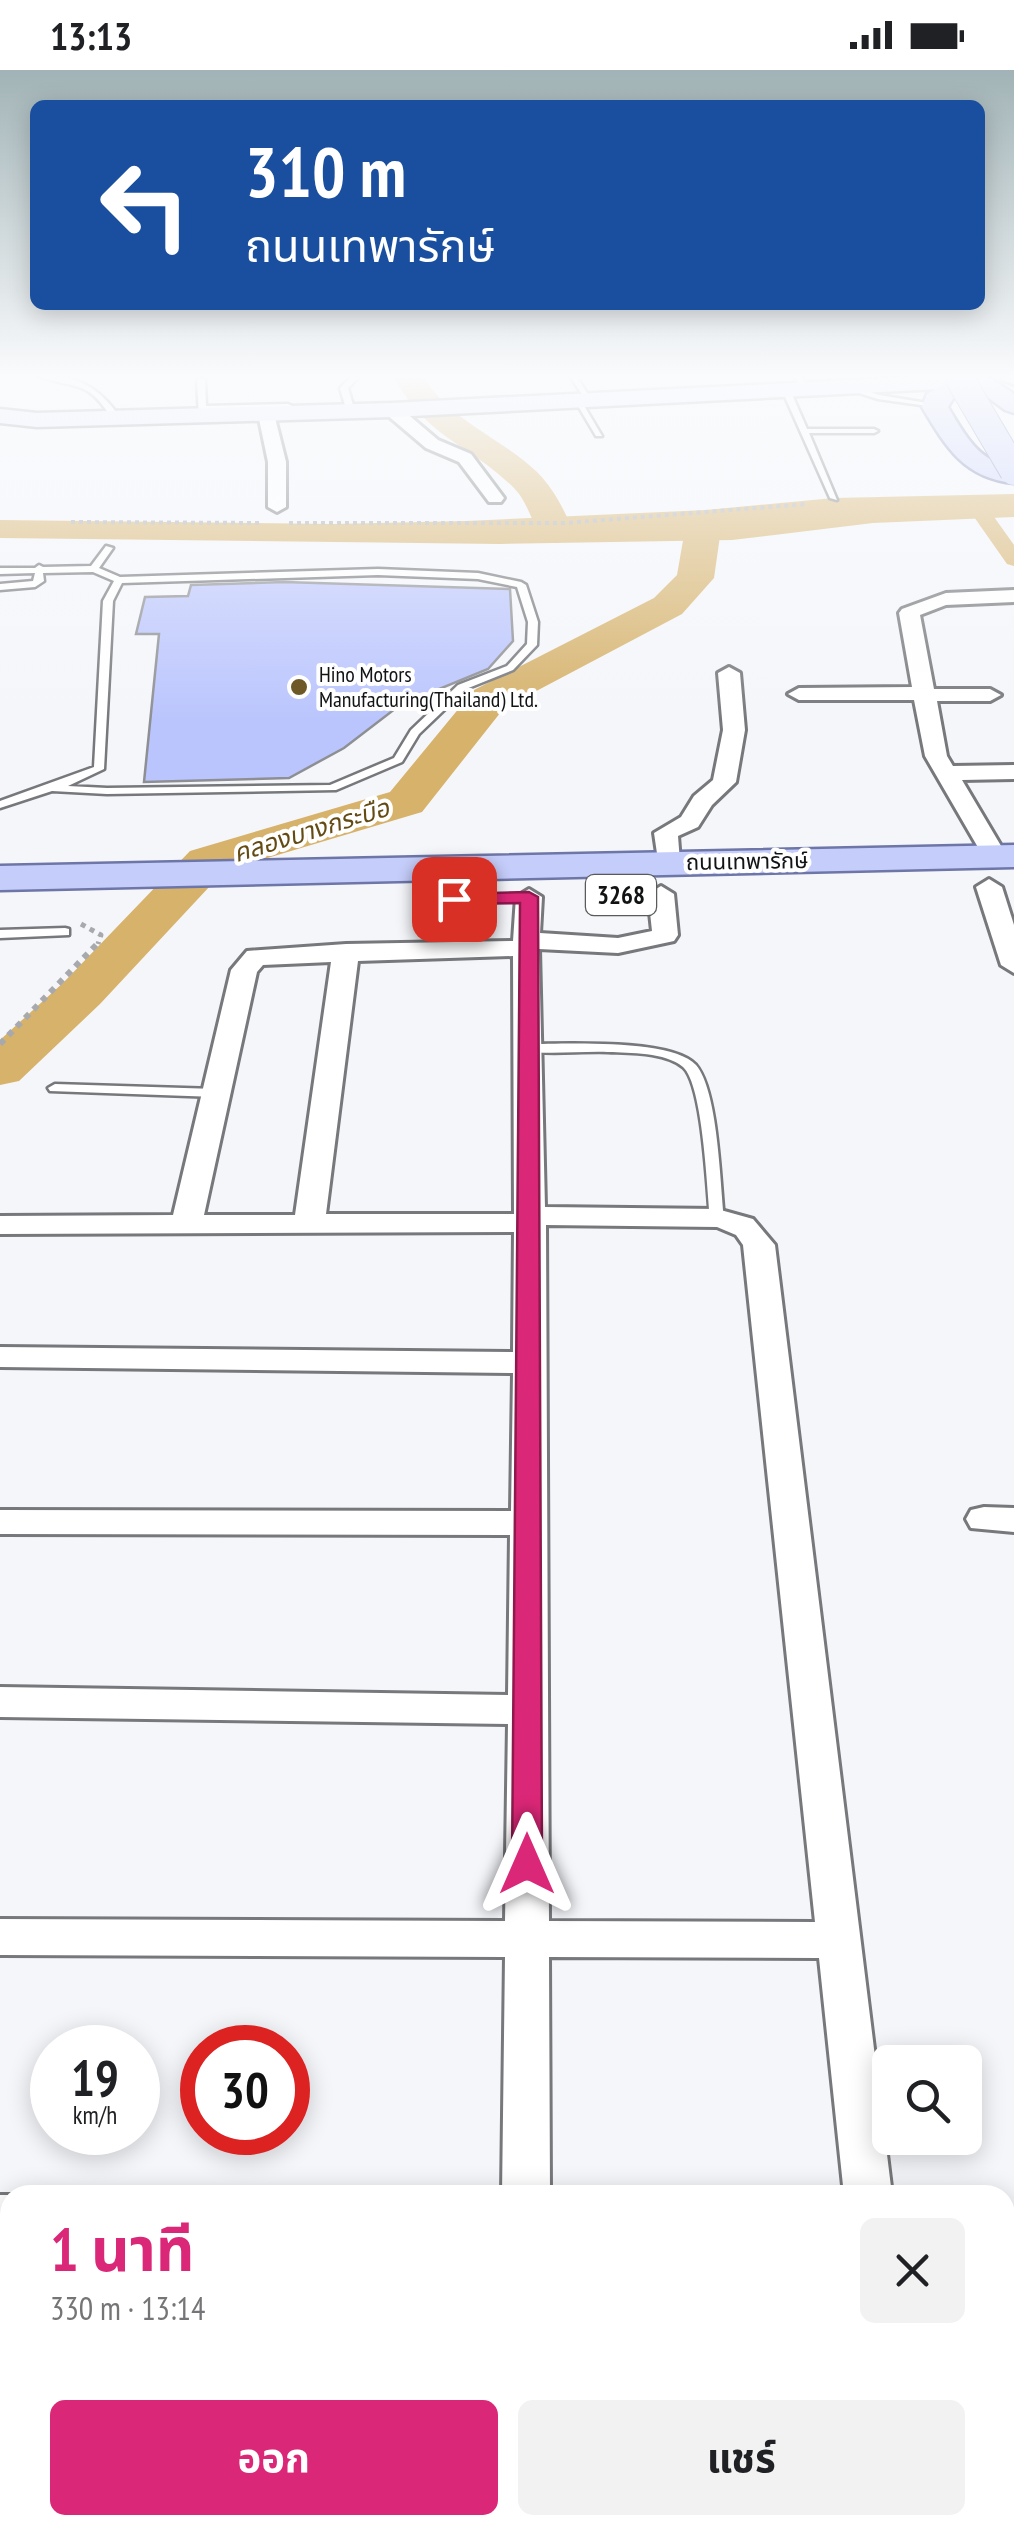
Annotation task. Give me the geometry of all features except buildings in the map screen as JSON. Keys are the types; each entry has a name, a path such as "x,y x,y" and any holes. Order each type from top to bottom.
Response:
{"main road":[{"name":"ถนนเทพารักษ์","path":"0,909 57,920 235,889 1003,871"},
{"name":"ถนนเทพารักษ์","path":"0,878 164,875 235,889 529,897 665,878"}],"street":[{"path":"278,491 278,515"},
{"path":"491,491 496,498"},
{"path":"1014,596 926,601 909,614 936,756 1003,871 1014,964"},
{"path":"186,1224 244,970 256,957 526,944 626,944 658,940 666,934 666,832 690,822 702,801 724,782 734,730 729,673"},
{"path":"799,694 990,695"},
{"path":"946,774 1014,772"},
{"path":"526,2185 529,897"},
{"path":"309,1224 346,952"},
{"path":"0,1225 717,1218 740,1222 753,1231 759,1244 867,2185"},
{"path":"0,1356 530,1363"},
{"path":"0,1522 528,1523"},
{"path":"0,1702 527,1710"},
{"path":"0,1938 837,1940"}],"lane":[{"path":"831,491 834,498"},
{"path":"94,569 109,548"},
{"path":"0,588 36,584 39,568"},
{"path":"0,571 94,569 118,580 378,572 478,576 521,585 533,622 532,645 510,668 462,687 415,732 398,760 332,788 107,792 52,788"},
{"path":"0,804 99,769 108,602 118,580"},
{"path":"0,934 57,920"},
{"path":"527,1048 653,1053 677,1058 692,1068 700,1092 717,1218"},
{"path":"55,1088 216,1093"}],"path":[{"path":"278,515 566,523 807,504"},
{"path":"72,522 262,523"},
{"path":"0,1044 97,946 101,935 97,930 57,920"}],"shaded area":[{"path":"1014,494 1014,517 873,523 732,540 500,544 0,538 0,520 333,524 466,521 706,510 834,498"}],"waterway":[{"path":"535,491 556,532"},
{"path":"975,504 1014,560"},
{"name":"คลองบางกระบือ","path":"0,1069 82,993 207,861 406,802 489,699 668,606 695,578 703,529"}],"place":[{"name":"Hino Motors Manufacturing(Thailand) Ltd.","path":"299,687"}],"route":[{"path":"454,899 529,897 527,1864"}]}
